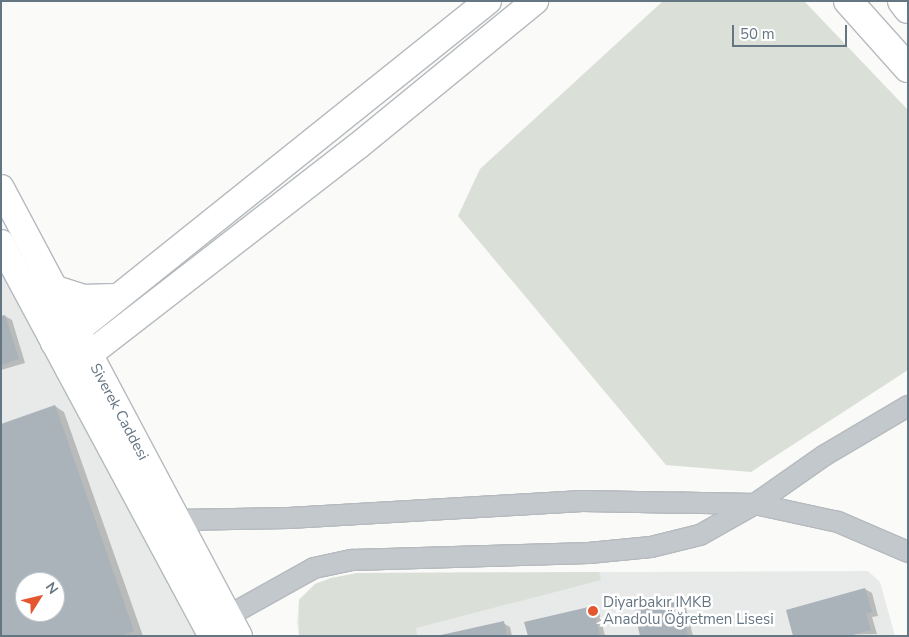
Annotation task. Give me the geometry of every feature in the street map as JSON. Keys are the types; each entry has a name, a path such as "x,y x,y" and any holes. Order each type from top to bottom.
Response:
{"highway":[{"path":"848,1 908,68"},
{"path":"902,1 908,9"}],"main road":[{"path":"54,344 76,331 114,297 381,90 488,1"},
{"path":"79,363 135,316 358,146 535,1"},
{"name":"Siverek Caddesi","path":"1,188 76,331 79,363 212,636"},
{"name":"Siverek Caddesi","path":"1,243 54,344 79,363 177,520 233,626"},
{"path":"53,288 83,298 114,297"}],"street":[{"path":"233,626 314,568 352,560 589,553 651,547 700,535 755,504 825,455 908,406"},
{"path":"177,520 289,518 583,502 755,504 838,522 908,552"}],"shaded area":[{"path":"663,1 804,1 908,110 908,370 751,472 666,465 458,216 480,169"},
{"path":"1,272 63,385 196,636 1,636"},
{"name":"Diyarbakır IMKB Anadolu Öğretmen Lisesi","path":"868,571 880,582 895,636 299,636 297,623 299,600 315,584 357,573"},
{"path":"599,572 601,580 416,628 417,636 299,636 299,600 315,584 331,578 357,573"}],"building":[{"path":"5,315 19,359 1,365 1,316"},
{"path":"55,405 134,631 121,636 1,636 1,424"},
{"path":"865,588 872,612 866,614 871,630 849,636 793,636 786,610"},
{"path":"678,598 688,636 640,636 634,610"},
{"path":"593,606 600,636 528,636 524,622"},
{"path":"504,621 507,636 441,636 441,635"}],"place":[{"name":"Diyarbakır IMKB Anadolu Öğretmen Lisesi","path":"593,611"}]}
